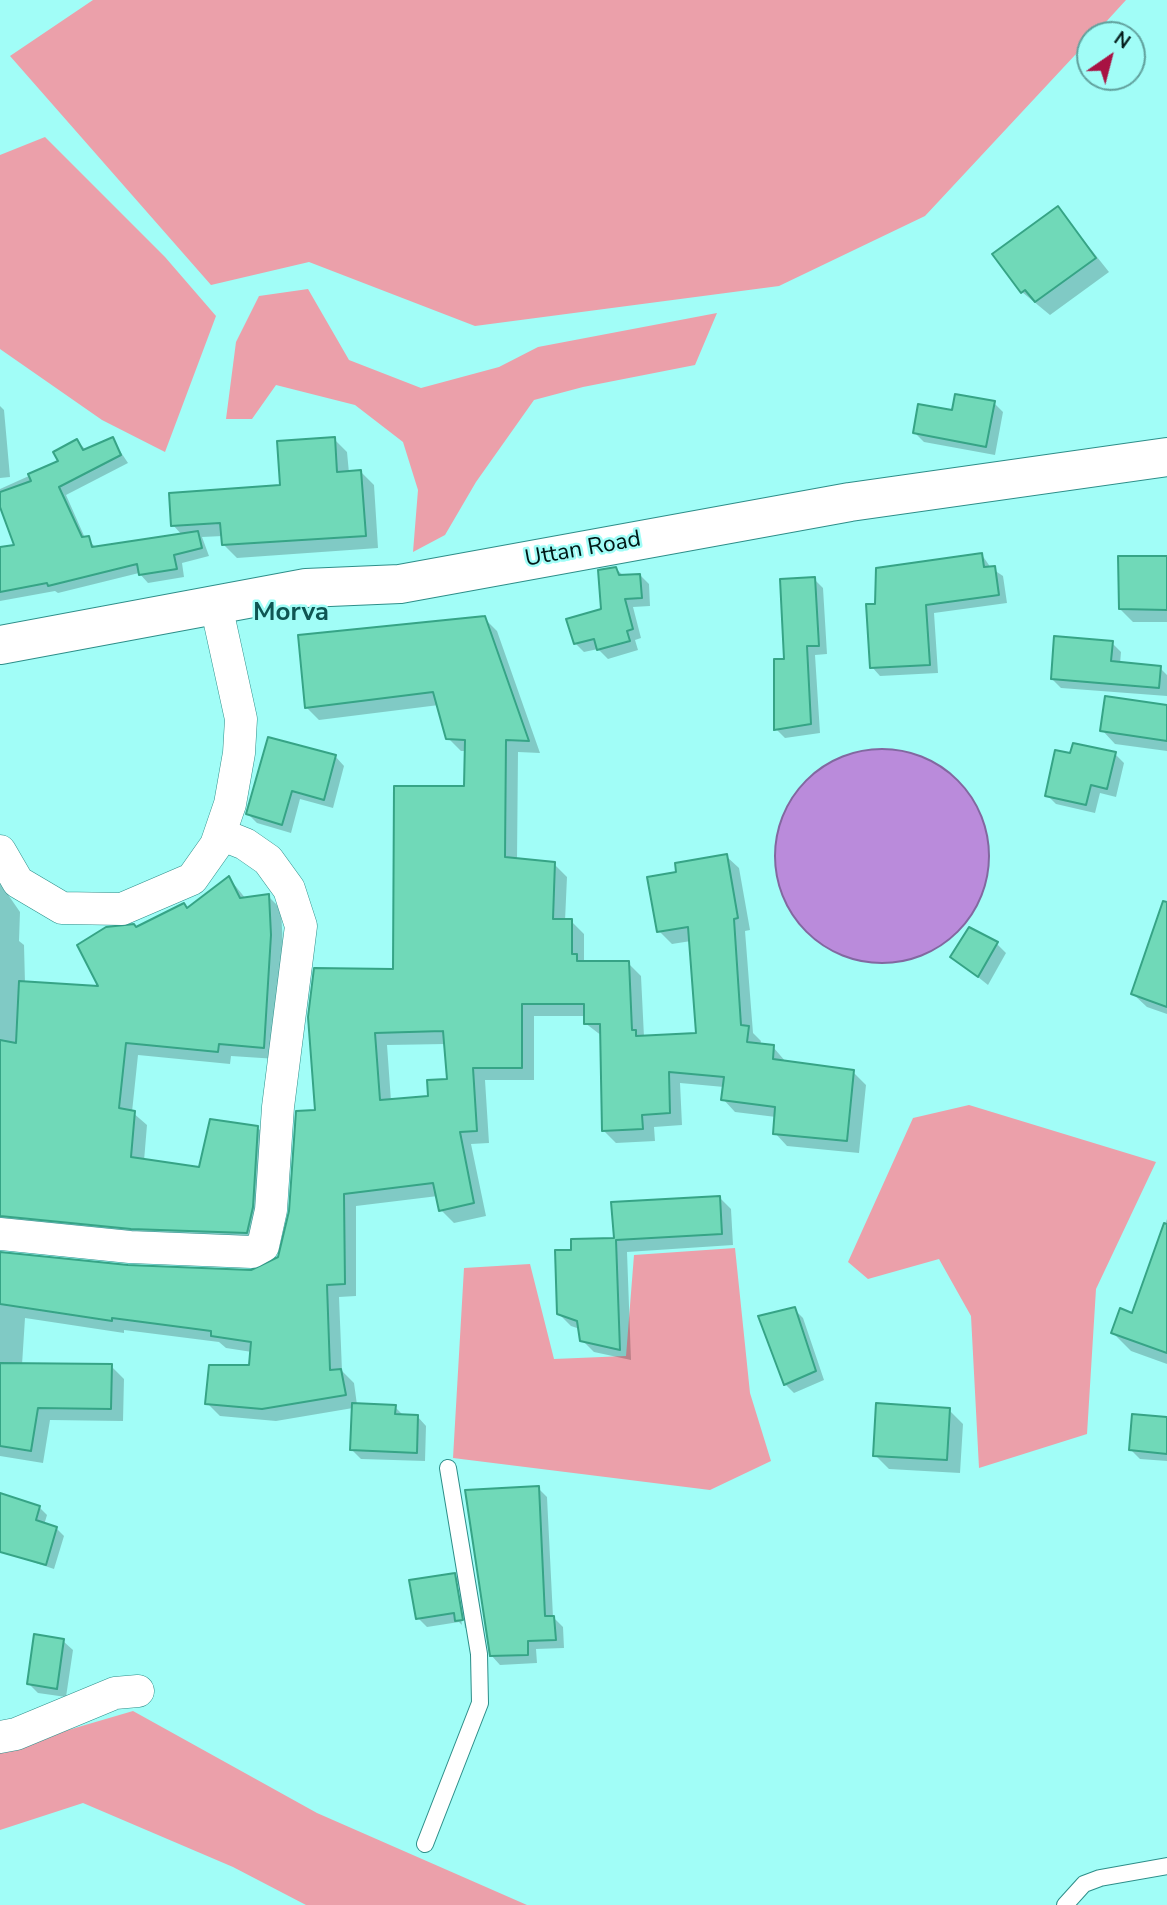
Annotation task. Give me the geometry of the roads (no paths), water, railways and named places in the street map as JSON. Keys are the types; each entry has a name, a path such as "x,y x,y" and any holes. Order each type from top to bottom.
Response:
{"main road":[{"name":"Uttan Road","path":"0,645 306,588 400,584 850,502 1167,457"}],"street":[{"path":"0,851 18,882 62,908 122,909 192,879 216,845 230,804 239,753 241,719 216,605"},
{"path":"0,1234 130,1247 252,1252 263,1246 271,1210 278,1108 301,926 289,890 268,860 245,844 220,834"},
{"path":"0,1737 16,1734 115,1693 138,1690"}],"lane":[{"path":"425,1844 480,1703 479,1654 448,1468"},
{"path":"1065,1905 1084,1884 1100,1878 1167,1866"}],"district":[{"name":"Morva","path":"291,614"}]}
